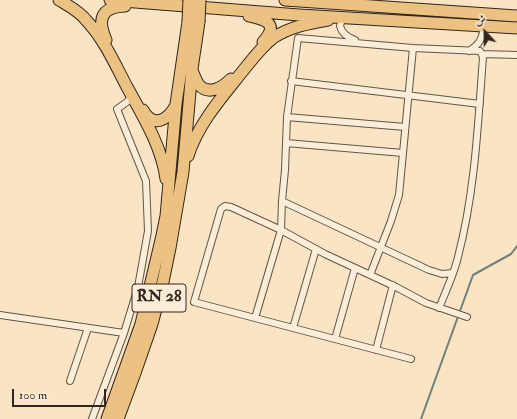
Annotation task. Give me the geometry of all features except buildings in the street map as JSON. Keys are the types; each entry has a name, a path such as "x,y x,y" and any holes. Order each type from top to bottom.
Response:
{"highway":[{"path":"59,0 78,12 93,28 111,56 149,128 165,170 168,198"},
{"path":"110,0 299,15 517,28"},
{"path":"168,198 176,104 193,22 189,0"},
{"name":"RN 28","path":"118,419 152,324 163,282 183,172 192,69 193,22 200,0"},
{"path":"285,0 323,1 517,16"},
{"path":"154,4 119,6 111,8 107,10 102,17 102,27 106,41 148,118 157,121 166,118 176,104"},
{"path":"192,69 196,80 203,88 213,90 220,88 226,84 244,65 270,33 271,27 266,21 212,8"},
{"path":"183,172 191,147 206,120 223,96 273,38 298,26 347,17"},
{"name":"RN 28","path":"107,419 141,324 162,240 168,198"}],"street":[{"path":"347,17 341,22 341,29 346,36 359,42"},
{"path":"469,51 477,46 482,36 484,27"},
{"path":"255,318 281,230 287,117 298,38 359,42 413,48 480,51 482,54 517,55"},
{"path":"370,275 397,202 401,180 413,48"},
{"path":"439,308 458,258 468,213 477,140 482,54"},
{"path":"291,81 480,104"},
{"path":"92,419 124,333 138,287 148,231 146,181 118,109 132,95"},
{"path":"287,117 405,127"},
{"path":"286,143 403,153"},
{"path":"282,201 429,270 442,274 453,273"},
{"path":"411,359 194,302 222,209 225,206 231,207 393,285 426,303 467,317"},
{"path":"293,328 316,249"},
{"path":"335,339 355,268"},
{"path":"376,350 393,285"},
{"path":"0,315 124,333"},
{"path":"70,381 88,328"}],"waterway":[{"path":"421,419 473,275 511,254 517,246"}]}
